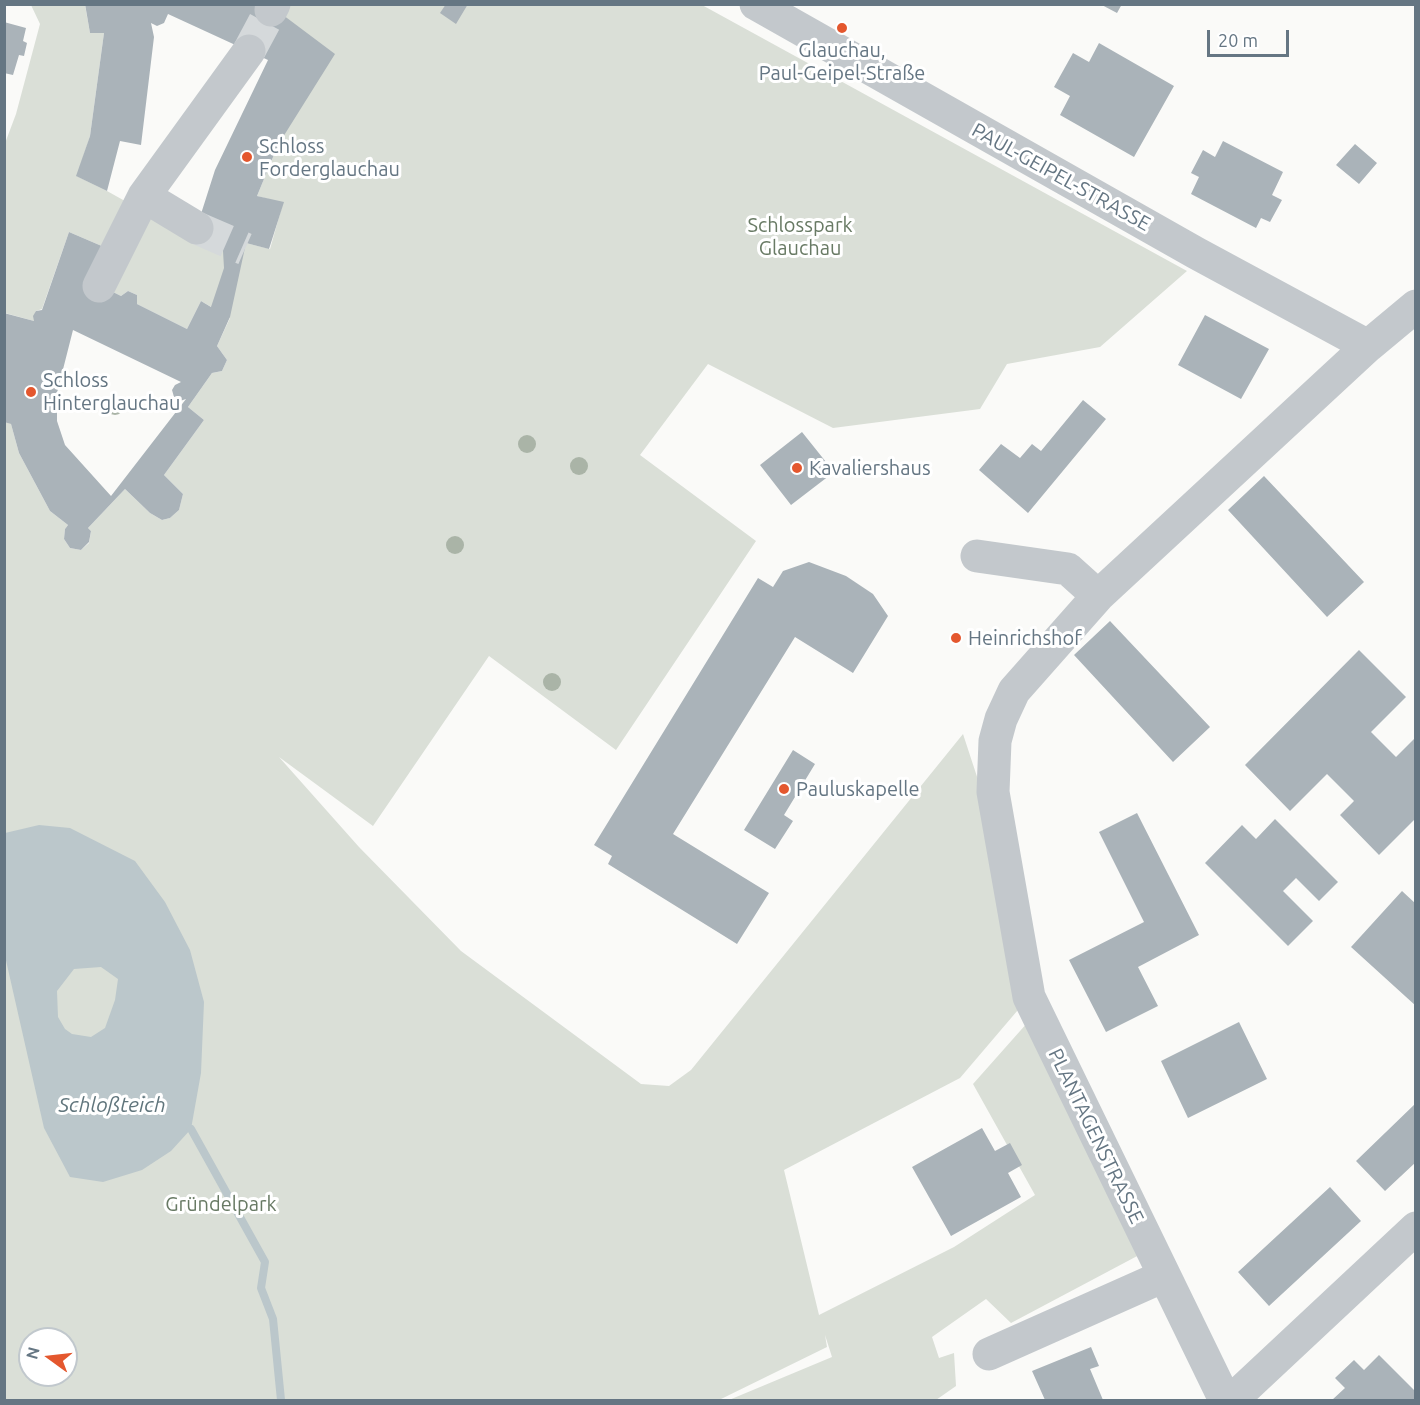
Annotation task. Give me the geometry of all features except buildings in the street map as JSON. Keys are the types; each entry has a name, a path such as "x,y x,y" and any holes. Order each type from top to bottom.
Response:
{"street":[{"name":"PAUL-GEIPEL-STRASSE","path":"756,4 1196,253 1368,346"},
{"path":"99,286 141,201 249,51"},
{"path":"141,201 197,228"},
{"path":"977,556 1068,569 1098,596 1368,346 1416,306"},
{"name":"PLANTAGENSTRASSE","path":"1098,596 1014,691 1001,719 995,741 993,792 1029,998 1225,1401"},
{"path":"1232,1401 1416,1228"},
{"path":"989,1354 1164,1276"}],"green space":[{"path":"31,5 85,5 90,33 104,33 90,136 77,176 193,239 242,256 246,243 270,249 283,203 257,196 278,145 262,5 702,5 1187,271 1100,347 1007,364 980,409 833,428 708,364 640,455 756,541 616,750 489,656 373,826 279,757 359,847 461,951 641,1084 669,1086 691,1070 963,734 1004,859 1029,997 960,1078 784,1170 819,1315 954,1247 1035,1195 973,1084 1036,1013 1141,1254 1011,1323 986,1299 932,1337 939,1358 954,1353 956,1386 936,1400 729,1400 832,1357 825,1335 827,1347 719,1400 5,1400 5,422 11,424 19,453 50,511 68,525 64,539 70,548 81,550 89,543 91,531 88,528 125,489 150,513 162,520 170,518 179,510 183,494 164,475 204,420 188,407 212,373 222,371 227,360 217,346 230,318 201,301 187,329 137,304 137,295 128,291 121,296 105,288 104,247 69,232 42,309 36,311 34,321 5,313 4,146 16,114 40,24"}],"water":[{"name":"Schloßteich","path":"39,825 70,828 135,861 165,902 190,950 204,1002 201,1073 191,1129 171,1151 142,1170 103,1182 70,1177 44,1128 5,956 5,833","holes":["101,967 118,979 115,1000 105,1028 91,1037 72,1034 65,1029 58,1017 57,991 74,969"]}],"waterway":[{"path":"191,1129 265,1262 261,1288 273,1319 281,1400"}],"tunnel":[{"path":"249,51 271,10"},
{"path":"197,228 245,249"}],"place":[{"name":"Glauchau, Paul-Geipel-Straße","path":"842,28"},
{"name":"Schloss Forderglauchau","path":"247,157"},
{"name":"Schloss Hinterglauchau","path":"31,392"},
{"name":"Kavaliershaus","path":"797,468"},
{"name":"Heinrichshof","path":"956,638"},
{"name":"Pauluskapelle","path":"784,789"}],"park label":[{"name":"Schlosspark Glauchau","path":"800,236"},
{"name":"Gründelpark","path":"221,1204"}]}
